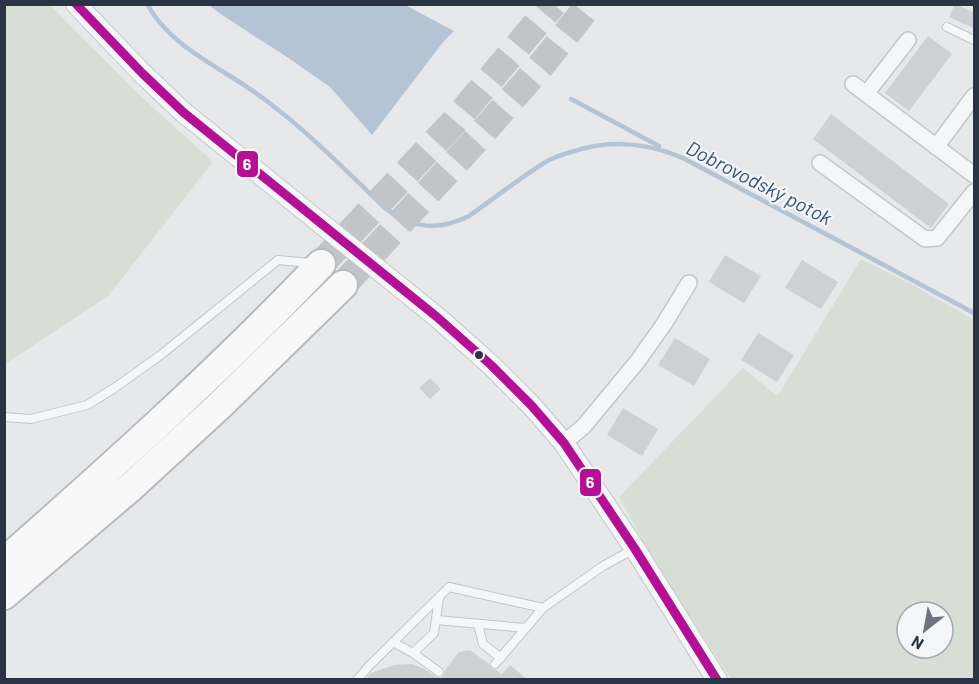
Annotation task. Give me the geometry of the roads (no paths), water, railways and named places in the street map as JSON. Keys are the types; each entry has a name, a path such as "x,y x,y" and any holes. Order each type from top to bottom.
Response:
{"highway":[{"path":"4,562 201,384 321,264"},
{"path":"4,595 132,486 219,406 343,285"}],"street":[{"path":"76,4 183,112 437,317 569,439 717,680"},
{"path":"866,94 908,40"},
{"path":"853,84 975,175"},
{"path":"936,147 975,96"},
{"path":"820,163 925,239 937,238 975,192"},
{"path":"569,439 584,426 637,362 689,283"}],"lane":[{"path":"947,27 975,40"},
{"path":"4,417 31,419 87,405 162,354 278,260 321,264"},
{"path":"478,624 483,644 498,661 543,608 603,566 635,549"},
{"path":"357,680 449,587 543,608"},
{"path":"413,653 434,633 439,597"},
{"path":"436,620 526,628"},
{"path":"393,642 439,672"}],"water":[{"path":"209,5 405,5 454,31 372,135 330,87"}],"waterway":[{"name":"Dobrovodský potok","path":"147,4 154,16 173,36 276,108 386,209 406,221 426,226 458,221 469,216 549,160 585,148 613,144 655,148 683,158 974,313"},
{"path":"571,99 659,146"}],"tunnel":[{"path":"321,264 454,122 553,4"},
{"path":"343,285 476,140 543,63 590,4"}]}
